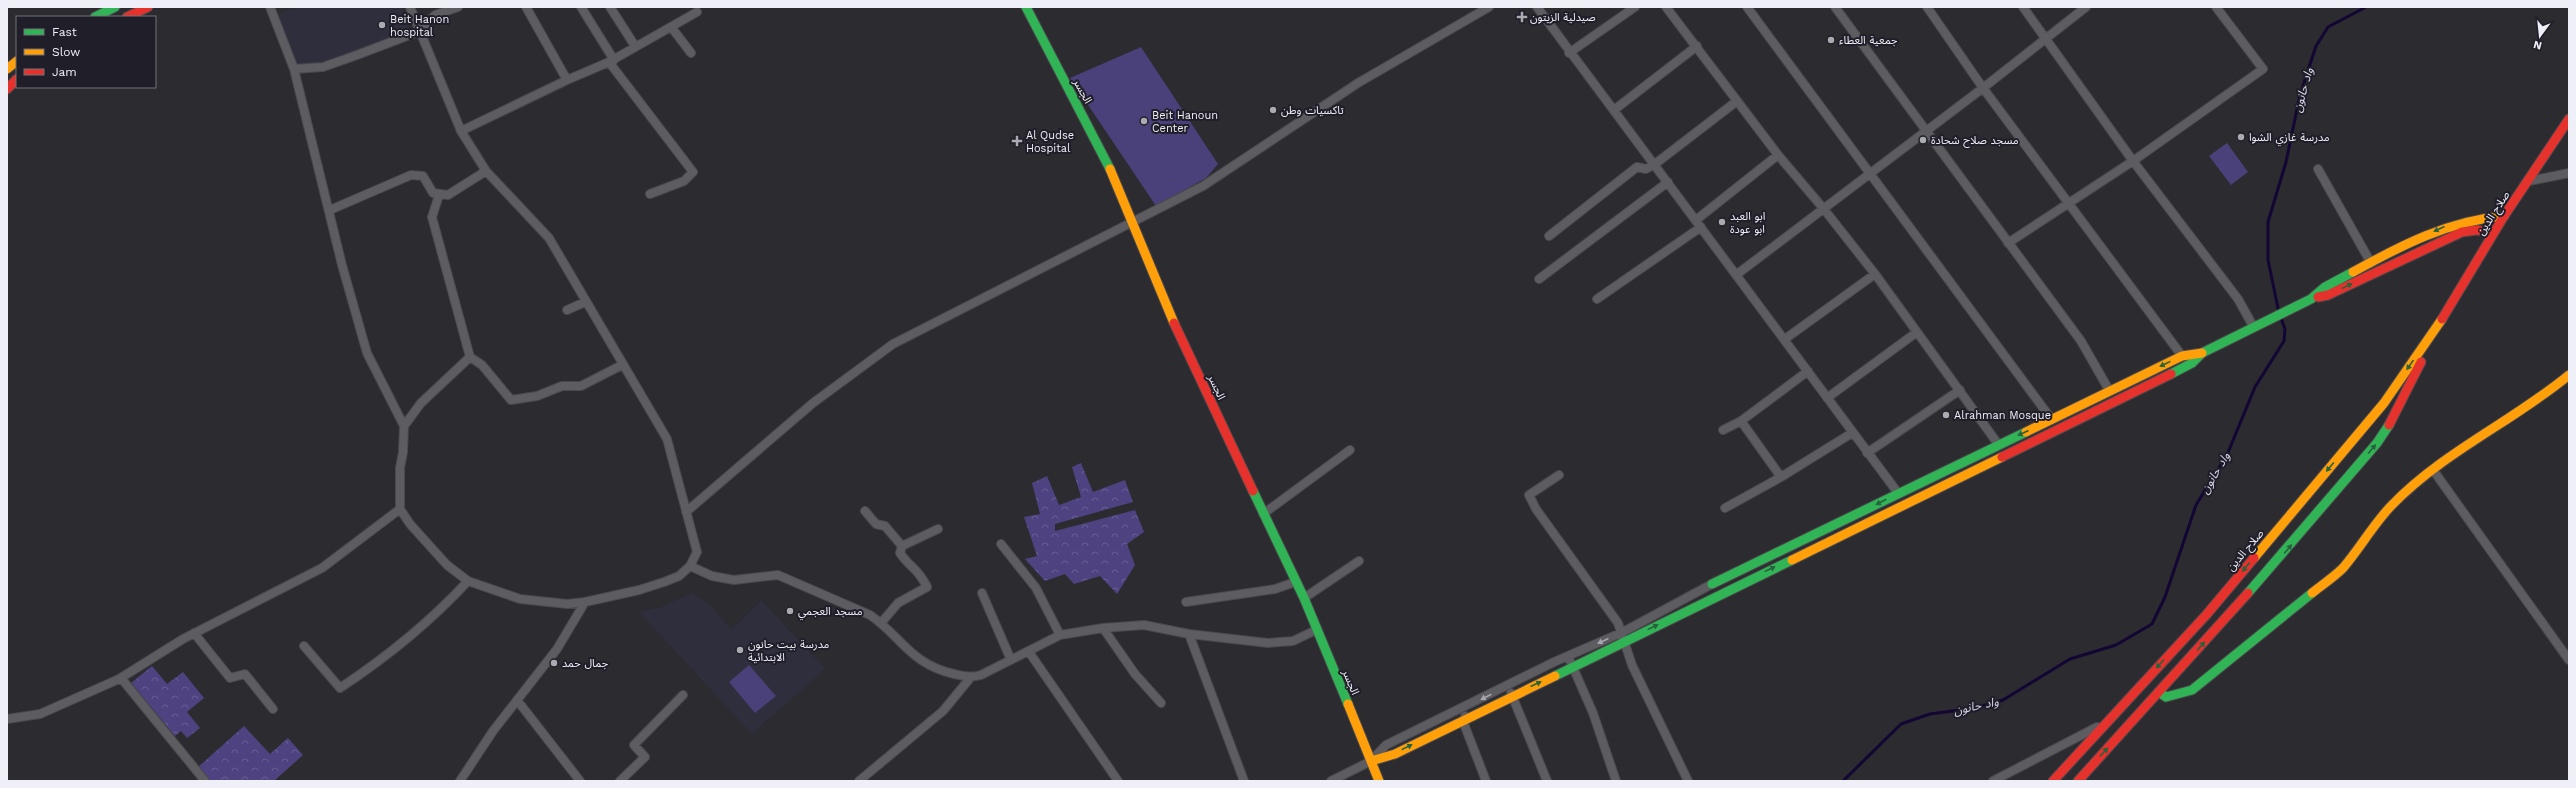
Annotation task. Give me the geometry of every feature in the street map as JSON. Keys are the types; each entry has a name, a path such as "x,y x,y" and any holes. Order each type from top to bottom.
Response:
{"main road":[{"path":"97,16 115,7"},
{"path":"129,16 148,7"},
{"name":"الجسر","path":"1026,7 1090,128 1133,223 1181,340 1295,582 1304,598 1379,781"},
{"path":"8,68 16,62"},
{"path":"7,89 16,80"},
{"name":"صلاح الدين","path":"2054,781 2207,614 2384,403 2440,322 2504,216 2569,120"},
{"path":"2311,299 2325,287 2371,263 2459,221 2504,216"},
{"path":"1371,760 1395,754 1512,695 1624,642 2192,363 2202,353 2311,299 2328,295 2462,232 2477,230 2493,234"},
{"name":"صلاح الدين","path":"2078,781 2264,576 2377,443 2394,418 2440,322"},
{"path":"1712,584 1998,444 2052,420 2109,390 2182,356 2202,353"},
{"path":"2159,692 2166,697 2192,690 2342,569 2390,506 2433,470 2457,452 2547,393 2569,375"}],"street":[{"path":"270,7 294,70 330,210 342,265 367,353 404,426 403,452 400,468 400,509 447,565 468,581 520,600 567,604 585,602 639,590 679,576 690,566 697,552 667,439 585,302 549,238 486,170 461,131 410,7"},
{"path":"294,70 323,67 420,31 435,15 458,7"},
{"path":"526,7 566,80"},
{"path":"581,7 612,61 693,172 684,181 650,194"},
{"path":"610,7 635,46"},
{"path":"686,512 813,402 893,344 1203,186 1358,83 1489,7"},
{"path":"1537,7 1569,53 1655,164 1785,339 1852,433 1898,493"},
{"path":"1569,53 1635,7"},
{"path":"1666,7 1697,46 1778,156 1823,208 1874,274 1998,444"},
{"path":"1747,7 1871,172 2052,420"},
{"path":"1835,7 2081,341 2109,390"},
{"path":"1927,7 1983,88 2182,356"},
{"path":"2023,7 2133,161 2258,324"},
{"path":"1736,275 2047,39 2086,7"},
{"path":"2008,243 2133,161 2263,69 2216,7"},
{"path":"461,131 566,80 612,61 635,46 672,28 698,12"},
{"path":"672,28 691,52"},
{"path":"1614,110 1697,46"},
{"path":"1549,236 1637,167 1646,169 1655,164 1737,101"},
{"path":"1598,299 1698,223 1778,156"},
{"path":"2318,168 2371,263"},
{"path":"330,210 411,175 423,176 430,189 439,195 448,195 486,170"},
{"path":"2528,181 2569,173"},
{"path":"1539,279 1668,182"},
{"path":"439,195 432,217 470,357 482,365 511,400 537,396 562,386 581,386 622,365"},
{"path":"1785,339 1874,274"},
{"path":"567,310 585,302"},
{"path":"1827,398 1917,332"},
{"path":"404,426 421,403 470,357"},
{"path":"1723,430 1741,421 1808,371"},
{"path":"1867,453 1960,390"},
{"path":"1741,421 1780,477"},
{"path":"1725,508 1780,477 1852,433"},
{"path":"1263,514 1350,450"},
{"path":"2433,470 2569,660"},
{"path":"1559,475 1529,495 1536,509 1618,623 1623,632 1624,642 1632,665 1688,781"},
{"path":"7,719 40,714 121,678 194,633 322,568 400,509"},
{"path":"865,511 876,524 885,526 902,546"},
{"path":"881,623 898,603 927,586 920,572 906,562 900,553 902,546 938,529"},
{"path":"1001,544 1036,588 1060,635"},
{"path":"1304,598 1359,561"},
{"path":"690,566 712,576 734,580 778,575 855,607 881,623 897,642 922,662 942,671 971,678 981,675 1029,652 1060,635 1103,628 1144,625 1189,634 1268,642 1293,642 1316,630"},
{"path":"304,646 340,688 374,666 443,607 468,581"},
{"path":"1186,602 1275,589 1295,582"},
{"path":"1331,781 1371,760 1386,745 1568,656 1623,632 1712,584"},
{"path":"982,593 1011,660"},
{"path":"460,781 493,731 557,649 585,602"},
{"path":"1103,628 1135,674 1161,703"},
{"path":"194,633 230,678 245,674 273,709"},
{"path":"1189,634 1244,781"},
{"path":"1029,652 1118,781"},
{"path":"1568,656 1574,666 1616,781"},
{"path":"121,678 205,781"},
{"path":"859,781 943,711 971,678"},
{"path":"1506,686 1512,695 1547,781"},
{"path":"620,781 645,756 634,745 683,695"},
{"path":"517,700 580,781"},
{"path":"1462,709 1466,718 1464,724 1486,781"},
{"path":"1993,781 2107,722"}],"shaded area":[{"path":"299,7 402,7 411,33 299,76 276,15"},
{"name":"Beit Hanoun Center","path":"1141,47 1218,164 1206,178 1156,206 1070,78"},
{"path":"2227,143 2248,172 2231,185 2209,156"},
{"name":"مدرسة بيت حانون الابتدائية","path":"692,593 711,605 731,630 761,600 825,669 752,734 639,612 661,607"},
{"path":"749,665 776,696 755,713 729,682"}],"green space":[{"path":"1081,463 1093,492 1125,480 1133,502 1055,524 1055,531 1135,510 1144,532 1127,544 1135,565 1117,594 1100,576 1074,584 1065,574 1045,581 1025,559 1037,556 1024,517 1040,514 1032,483 1047,476 1059,505 1081,497 1072,467"},
{"path":"152,666 167,684 183,672 204,698 187,712 200,728 187,738 181,731 175,736 131,683"},
{"path":"244,726 270,754 288,738 303,755 274,781 210,781 197,768"}],"waterway":[{"name":"واد حانون","path":"2279,313 2268,260 2268,222 2286,162 2300,95 2316,46 2328,27 2366,7"},
{"name":"واد حانون","path":"1843,781 1901,724 1930,714 1975,708 2003,700 2070,659 2116,645 2152,624 2165,597 2196,505 2227,455 2255,387 2284,341 2285,329 2281,318"}],"traffic: fast":[{"path":"97,16 115,7"},
{"path":"1026,7 1110,169"},
{"path":"2171,374 2192,363 2202,353 2311,299 2325,287 2353,272"},
{"path":"2248,593 2377,443 2389,425"},
{"path":"1712,584 2026,432"},
{"path":"1253,491 1304,598 1348,704"},
{"path":"1555,676 1792,560"},
{"path":"2159,692 2166,697 2192,690 2312,593"}],"traffic: slow":[{"path":"7,69 16,62"},
{"path":"1110,169 1174,323"},
{"path":"2353,272 2426,236 2464,223 2504,216"},
{"path":"2254,558 2384,403 2442,319"},
{"path":"2026,432 2182,356 2202,353"},
{"path":"2312,593 2343,568 2384,513 2411,487 2455,453 2524,408 2569,375"},
{"path":"1792,560 2002,457"},
{"path":"1371,761 1395,754 1555,676"},
{"path":"1348,704 1379,781"}],"traffic: jam":[{"path":"129,16 148,7"},
{"path":"7,89 16,80"},
{"path":"2442,319 2504,216 2569,119"},
{"path":"2318,297 2328,295 2462,232 2477,230 2493,234"},
{"path":"1174,323 1253,491"},
{"path":"2389,425 2421,362"},
{"path":"2002,457 2171,374"},
{"path":"2053,781 2207,614 2254,558"},
{"path":"2078,781 2248,593"}],"place":[{"name":"صيدلية الزيتون","path":"1522,17"},
{"name":"Beit Hanon hospital","path":"382,25"},
{"name":"جمعية العطاء","path":"1831,40"},
{"name":"تاكسيات وطن","path":"1273,110"},
{"name":"Beit Hanoun Center","path":"1144,121"},
{"name":"مدرسة غازي الشوا","path":"2241,137"},
{"name":"مسجد صلاح شحادة","path":"1923,140"},
{"name":"Al Qudse Hospital","path":"1017,141"},
{"name":"ابو العبد ابو عودة","path":"1722,222"},
{"name":"Alrahman Mosque","path":"1946,415"},
{"name":"مسجد العجمي","path":"790,611"},
{"name":"مدرسة بيت حانون الابتدائية","path":"740,650"},
{"name":"جمال حمد","path":"554,663"}]}
